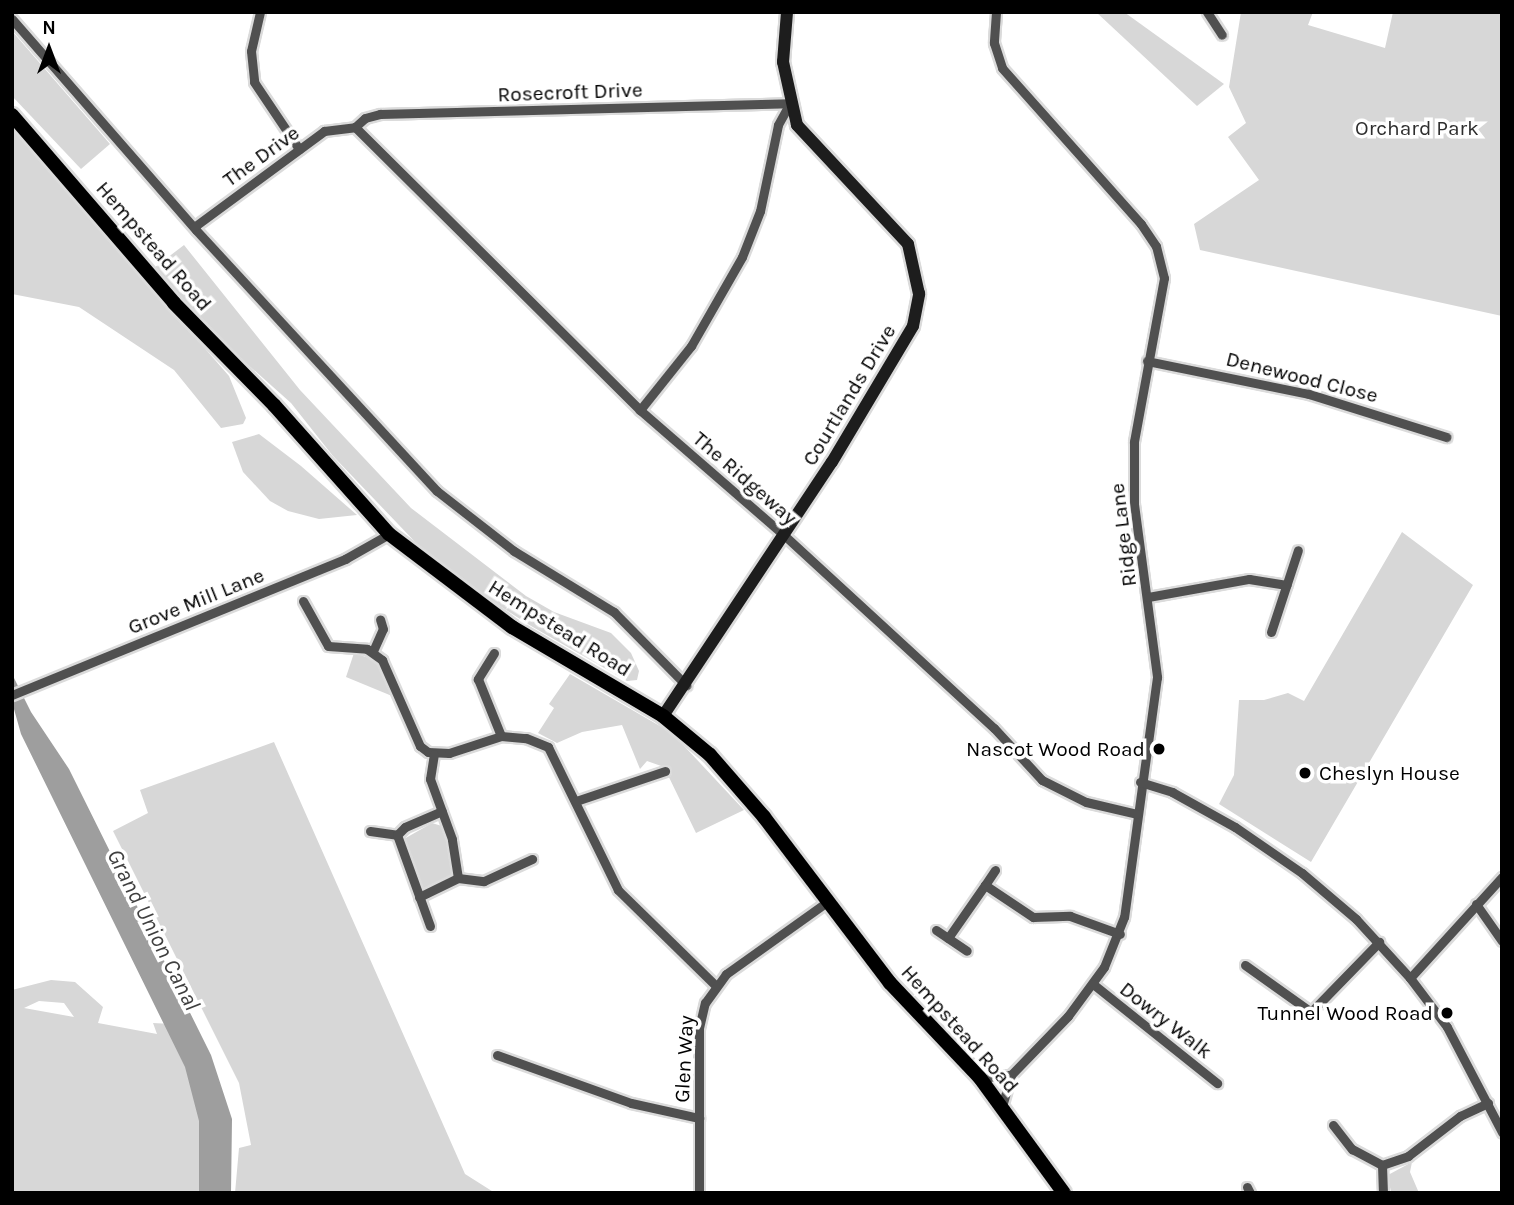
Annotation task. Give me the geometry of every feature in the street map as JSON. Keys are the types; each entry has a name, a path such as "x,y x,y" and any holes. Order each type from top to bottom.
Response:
{"main road":[{"name":"Hempstead Road","path":"12,116 174,303 274,405 389,534 512,627 663,716 739,786 890,983 980,1078 1064,1193"}],"street":[{"path":"260,12 251,51 254,82 299,149"},
{"name":"Courtlands Drive","path":"663,716 785,536 913,326 919,294 908,244 806,138 790,103 783,62 787,12"},
{"path":"985,12 995,14"},
{"path":"1207,12 1222,35"},
{"name":"Ridge Lane","path":"995,14 996,51 1010,80 1141,224 1156,246 1163,290 1135,422 1133,472 1156,694 1140,782 1120,933 1093,985 1011,1075 1002,1107"},
{"name":"Hempstead Road","path":"12,19 194,227 437,491 514,551 614,612 686,685"},
{"path":"640,410 691,346 742,257 760,211 778,125 790,103"},
{"name":"Rosecroft Drive","path":"355,127 365,118 380,114 790,103"},
{"name":"The Drive","path":"194,227 299,149 333,128 355,127"},
{"name":"The Ridgeway","path":"355,127 640,410 785,536 994,728 1042,780 1086,802 1137,814"},
{"name":"Denewood Close","path":"1147,361 1309,394 1446,437"},
{"name":"Grove Mill Lane","path":"12,695 345,559 389,534"},
{"path":"1271,632 1298,550"},
{"path":"1148,597 1249,579 1287,585"},
{"path":"303,601 328,646 373,651 385,664 420,746 434,754 458,751 501,736 526,738 548,747 624,899 715,985 827,902"},
{"path":"373,651 383,629 380,619"},
{"path":"494,653 478,679 501,736"},
{"path":"434,754 430,779 456,853 458,878"},
{"path":"576,801 664,771"},
{"path":"1140,782 1172,792 1265,846 1330,895 1410,978 1447,1027 1501,1128"},
{"path":"397,835 405,827 442,811"},
{"path":"370,831 397,835"},
{"path":"397,835 430,926"},
{"path":"419,897 458,878 484,881 532,859"},
{"path":"948,938 995,870"},
{"path":"1410,978 1502,877"},
{"path":"985,885 1034,917 1070,916 1120,933"},
{"path":"1476,904 1502,941"},
{"path":"936,930 967,951"},
{"path":"1244,965 1311,1012 1378,942"},
{"name":"Glen Way","path":"699,1193 699,1028 715,985"},
{"name":"Dowry Walk","path":"1093,985 1217,1083"},
{"path":"498,1055 631,1102 699,1118"},
{"path":"980,1078 1011,1075"},
{"path":"1334,1125 1352,1149 1382,1165 1408,1156 1460,1116 1488,1103"},
{"path":"1382,1165 1383,1193"}],"green space":[{"path":"1096,12 1124,12 1224,84 1197,106"},
{"name":"Orchard Park","path":"1241,12 1313,12 1308,25 1385,48 1393,12 1502,12 1502,316 1200,250 1194,224 1259,180 1228,137 1246,123 1229,87"},
{"path":"12,31 110,144 81,169 12,96"},
{"path":"12,127 229,376 246,418 243,424 221,428 174,370 79,307 12,294"},
{"path":"184,245 300,390 411,508 526,596 554,612 611,633 631,653 639,671 637,680 627,681 531,626 458,579 419,546 333,456 291,403 228,347 154,268"},
{"path":"259,434 357,515 319,519 288,511 270,501 243,472 232,442"},
{"path":"1402,532 1473,585 1311,862 1219,804 1234,775 1239,700 1264,700 1288,693 1304,701"},
{"path":"354,653 375,660 392,696 346,677"},
{"path":"570,674 672,733 744,810 696,833 664,767 647,761 640,769 622,725 582,732 557,743 538,733 554,708 549,704"},
{"path":"274,742 465,1174 495,1193 235,1193 239,1148 251,1145 239,1083 113,831 148,813 140,790"},
{"path":"432,823 445,827 454,874 448,880 423,889 404,839"},
{"path":"51,980 75,982 103,1007 98,1023 157,1034 153,1023 171,1024 198,1092 203,1155 200,1193 12,1193 12,990","holes":["39,1001 64,1003 74,1017 24,1008"]},
{"path":"1412,1162 1410,1172 1419,1193 1391,1193 1388,1175"}],"shaded area":[{"path":"12,674 31,712 69,769 211,1055 232,1119 231,1193 199,1193 199,1121 185,1067 21,734 12,702"}],"place":[{"name":"Nascot Wood Road","path":"1159,749"},
{"name":"Cheslyn House","path":"1305,773"},
{"name":"Tunnel Wood Road","path":"1447,1013"}],"water label":[{"name":"Grand Union Canal","path":"153,930"}]}
